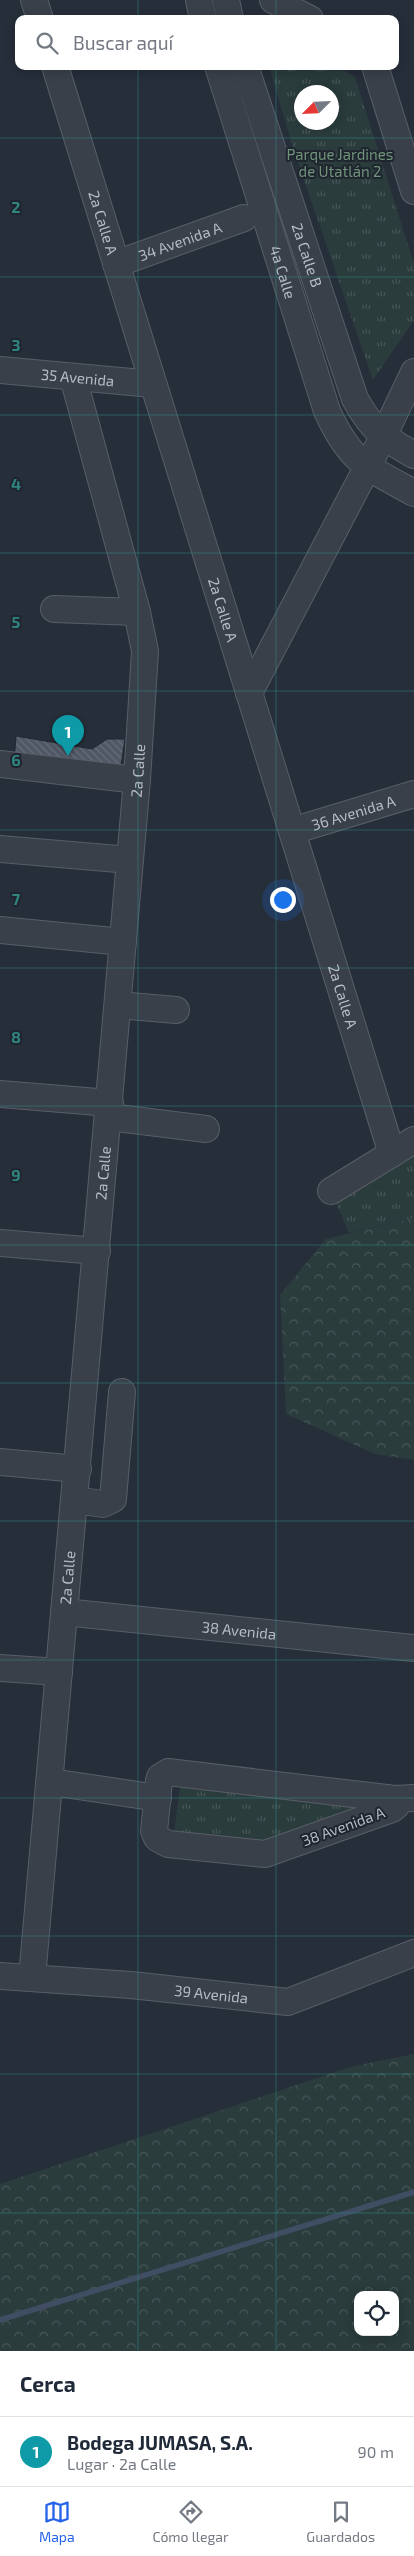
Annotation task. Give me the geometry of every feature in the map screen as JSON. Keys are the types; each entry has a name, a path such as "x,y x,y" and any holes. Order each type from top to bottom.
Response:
{"street":[{"path":"34,0 39,15"},
{"path":"199,0 202,15"},
{"path":"226,0 229,15"},
{"path":"273,0 302,15"},
{"name":"2a Calle A","path":"56,70 392,1154"},
{"name":"4a Calle","path":"219,70 254,214 327,411 349,452 367,467 414,493"},
{"name":"2a Calle B","path":"246,70 349,384 364,416 383,437 414,455"},
{"path":"377,70 413,182"},
{"name":"34 Avenida A","path":"116,264 289,202"},
{"name":"35 Avenida","path":"0,370 153,384"},
{"path":"249,693 383,437 414,372"},
{"name":"2a Calle","path":"32,1978 110,1110 137,780 145,651 138,612 73,377"},
{"path":"54,609 138,612"},
{"path":"0,764 137,780"},
{"name":"36 Avenida A","path":"292,831 414,794"},
{"path":"0,849 130,860"},
{"path":"0,930 123,942"},
{"path":"118,1005 176,1010"},
{"path":"0,1094 110,1110 206,1130"},
{"path":"331,1191 414,1140"},
{"path":"0,1243 97,1251"},
{"path":"74,1500 103,1504 113,1499 122,1392"},
{"path":"0,1462 78,1469"},
{"name":"38 Avenida","path":"64,1612 414,1648"},
{"path":"0,1668 59,1672"},
{"name":"38 Avenida A","path":"168,1772 404,1798 392,1809 265,1854 168,1844 161,1841 154,1831 160,1777 168,1772"},
{"path":"51,1782 158,1798"},
{"name":"39 Avenida","path":"0,1976 288,2002 414,1953"}],"green space":[{"name":"Parque Jardines de Utatlán 2","path":"270,70 344,70 355,77 414,264 414,320 373,380 295,154"},
{"path":"414,1140 414,1218 349,1233 331,1191"},
{"path":"414,1218 414,1460 375,1454 286,1414 280,1295 326,1239"},
{"path":"181,1781 373,1803 266,1844 174,1833"},
{"path":"414,2054 414,2351 0,2351 0,2184 350,2067"}],"building":[{"path":"16,736 92,749 107,739 125,739 120,772 14,763"}],"waterway":[{"path":"0,2320 414,2192"}],"place":[{"name":"Bodega JUMASA, S.A.","path":"68,756"}]}
